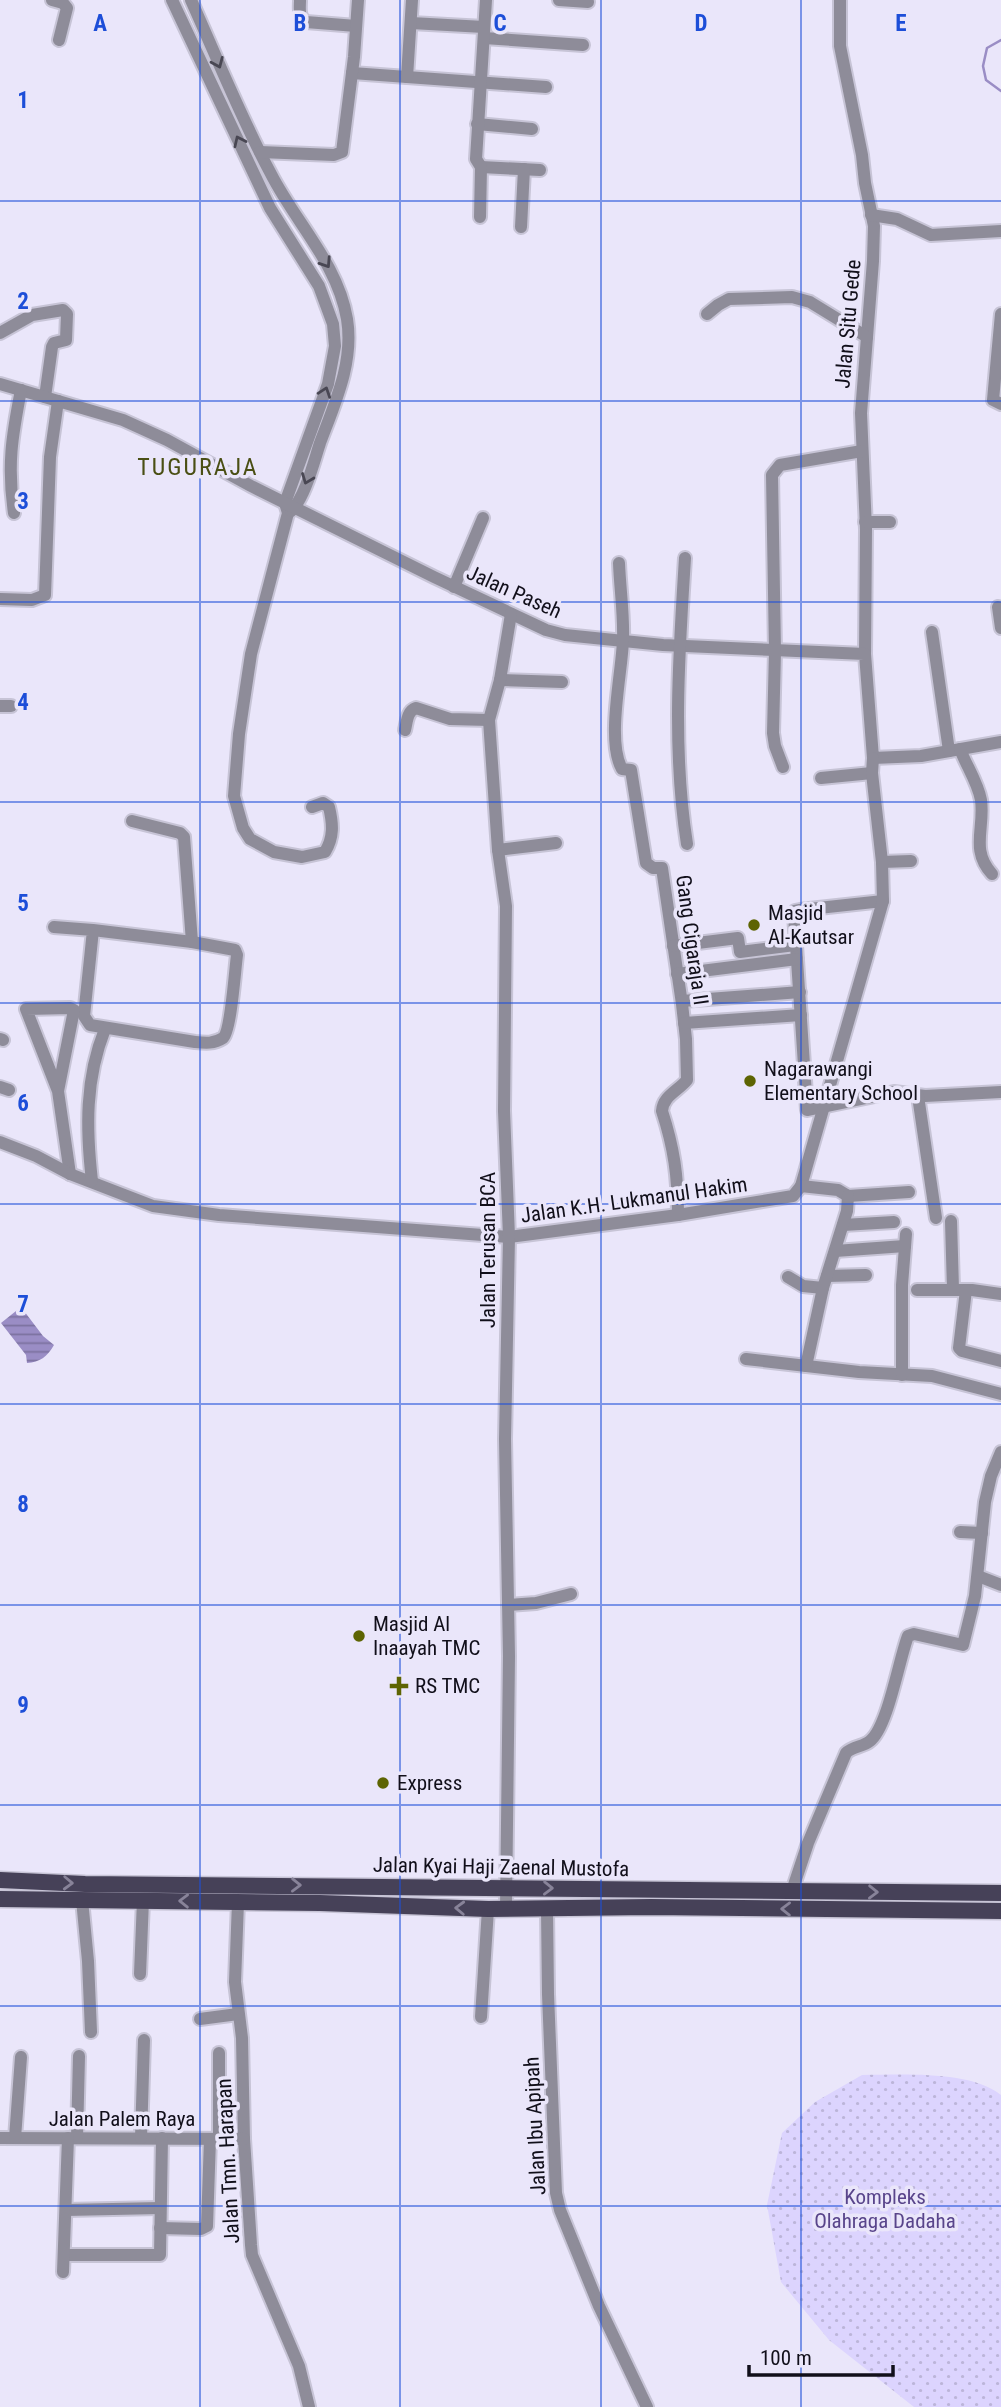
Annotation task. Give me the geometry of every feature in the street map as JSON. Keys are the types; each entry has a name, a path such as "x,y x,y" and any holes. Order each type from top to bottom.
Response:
{"main road":[{"name":"Jalan Kyai Haji Zaenal Mustofa","path":"0,1880 1001,1893"},
{"path":"17,1899 21,1881"},
{"path":"220,1902 221,1884"},
{"path":"320,1903 322,1886"},
{"path":"652,1907 653,1890"},
{"path":"836,1909 838,1891"},
{"name":"Jalan Kyai Haji Zaenal Mustofa","path":"0,1899 320,1903 488,1909 652,1907 1001,1911"}],"street":[{"path":"52,0 66,5 68,12 59,40"},
{"path":"172,0 270,208 319,286 333,324 335,346 328,384 290,508 251,654 239,734 234,796 243,828 250,839 274,852 302,857 325,852 332,841 332,821 328,807 323,803 312,807"},
{"path":"191,0 271,175 330,267 338,284 347,320 345,374 290,508"},
{"path":"300,0 301,19 306,22 356,26"},
{"path":"260,152 334,155 342,152 358,0"},
{"path":"407,77 412,0"},
{"path":"480,217 481,167 476,159 486,0"},
{"path":"559,0 589,2"},
{"name":"Jalan Situ Gede","path":"840,0 841,46 874,226 860,413 865,522 865,654"},
{"path":"411,23 583,45"},
{"path":"352,73 546,87"},
{"path":"477,124 531,129"},
{"path":"481,167 541,170"},
{"path":"521,227 524,169"},
{"path":"258,182 271,175"},
{"path":"871,215 897,219 931,234 1001,231"},
{"path":"707,314 729,299 792,297 810,302 867,337"},
{"path":"0,333 32,315 63,310 67,314 66,340 54,343 52,347 44,595 32,600 0,598"},
{"path":"997,402 1001,314"},
{"name":"Jalan Paseh","path":"0,384 123,420 167,440 290,508 511,614 565,635 679,646 865,654"},
{"path":"14,513 10,488 10,449 21,390"},
{"path":"783,767 773,733 775,651 771,490 774,471 780,465 862,451"},
{"path":"454,587 483,517"},
{"path":"865,522 890,522"},
{"path":"685,558 679,646 679,771 688,844"},
{"path":"619,564 623,640"},
{"path":"998,607 1001,628"},
{"name":"Jalan Terusan BCA","path":"506,1908 508,1605 505,1439 509,1237 505,1111 506,906 498,849 489,720 500,680 511,614"},
{"path":"932,632 955,750 981,802 980,855 984,866 992,874"},
{"name":"Gang Cigaraja II","path":"623,640 615,724 617,760 622,769 631,769 646,863 653,868 662,868 682,1001 687,1080 667,1098 662,1111 676,1157 678,1215"},
{"path":"865,654 883,901 802,1186 838,1190 848,1196 909,1192"},
{"path":"500,680 562,682"},
{"path":"405,730 408,716 416,708 450,719 489,720"},
{"path":"873,758 921,756 1001,742"},
{"path":"821,778 872,774"},
{"path":"132,821 180,833 184,837 192,942"},
{"path":"498,849 556,843"},
{"path":"881,862 911,861"},
{"path":"883,901 796,911 794,915 807,1110 894,1092 918,1096 1001,1093"},
{"path":"54,928 93,930 231,948 237,953 227,1033 211,1043 90,1025 84,1016 93,930"},
{"path":"673,947 737,938 740,952 795,944"},
{"path":"677,974 797,959"},
{"path":"682,1001 800,992"},
{"path":"58,1091 74,1010 26,1009 58,1091 70,1174"},
{"path":"684,1023 801,1015"},
{"path":"92,1181 87,1136 88,1105 92,1070 104,1029"},
{"path":"44,1058 64,1057"},
{"path":"918,1096 936,1218"},
{"name":"Jalan K.H. Lukmanul Hakim","path":"0,1142 36,1156 70,1174 153,1206 169,1209 509,1237 789,1198 798,1193 802,1186"},
{"path":"806,1366 825,1282 847,1211 848,1196"},
{"path":"951,1221 960,1289 959,1348 1001,1361"},
{"path":"843,1226 894,1222"},
{"path":"835,1251 906,1240 902,1285 902,1375"},
{"path":"788,1277 803,1286 866,1275"},
{"path":"917,1290 960,1289 1001,1294"},
{"path":"746,1359 932,1376 1001,1394"},
{"path":"792,1891 841,1761 848,1750 873,1739 887,1709 908,1636 915,1634 962,1645 978,1576 986,1474 1001,1452"},
{"path":"960,1532 982,1534"},
{"path":"978,1576 1001,1585"},
{"path":"508,1605 537,1603 572,1594"},
{"path":"82,1900 91,2032"},
{"path":"140,1974 143,1900"},
{"name":"Jalan Tmn. Harapan","path":"237,1902 234,1969 242,2038 244,2138 252,2255 299,2366 309,2407"},
{"path":"481,2017 488,1909"},
{"name":"Jalan Ibu Apipah","path":"547,1909 556,2193 560,2210 599,2306 647,2407"},
{"path":"200,2019 238,2014"},
{"path":"141,2138 144,2040"},
{"path":"160,2228 201,2229 207,2226 219,2053"},
{"path":"63,2272 79,2056"},
{"path":"15,2138 21,2057"},
{"name":"Jalan Palem Raya","path":"0,2138 244,2138"},
{"path":"64,2255 160,2255 162,2138"},
{"path":"66,2210 160,2208"}],"green space":[{"name":"Kompleks Olahraga Dadaha","path":"862,2075 954,2078 972,2081 1001,2095 1001,2407 914,2407 829,2340 781,2282 767,2205 782,2133 815,2102"}],"shaded area":[{"path":"21,1307 43,1336 54,1345 43,1358 27,1363 26,1355 1,1323"}],"waterway":[{"path":"1001,40 987,48 983,66 986,80 1001,91"}],"place":[{"name":"Masjid Al-Kautsar","path":"754,925"},
{"name":"Nagarawangi Elementary School","path":"750,1081"},
{"name":"Masjid Al Inaayah TMC","path":"359,1636"},
{"name":"RS TMC","path":"399,1686"},
{"name":"Express","path":"383,1783"}],"district":[{"name":"TUGURAJA","path":"198,467"}]}
